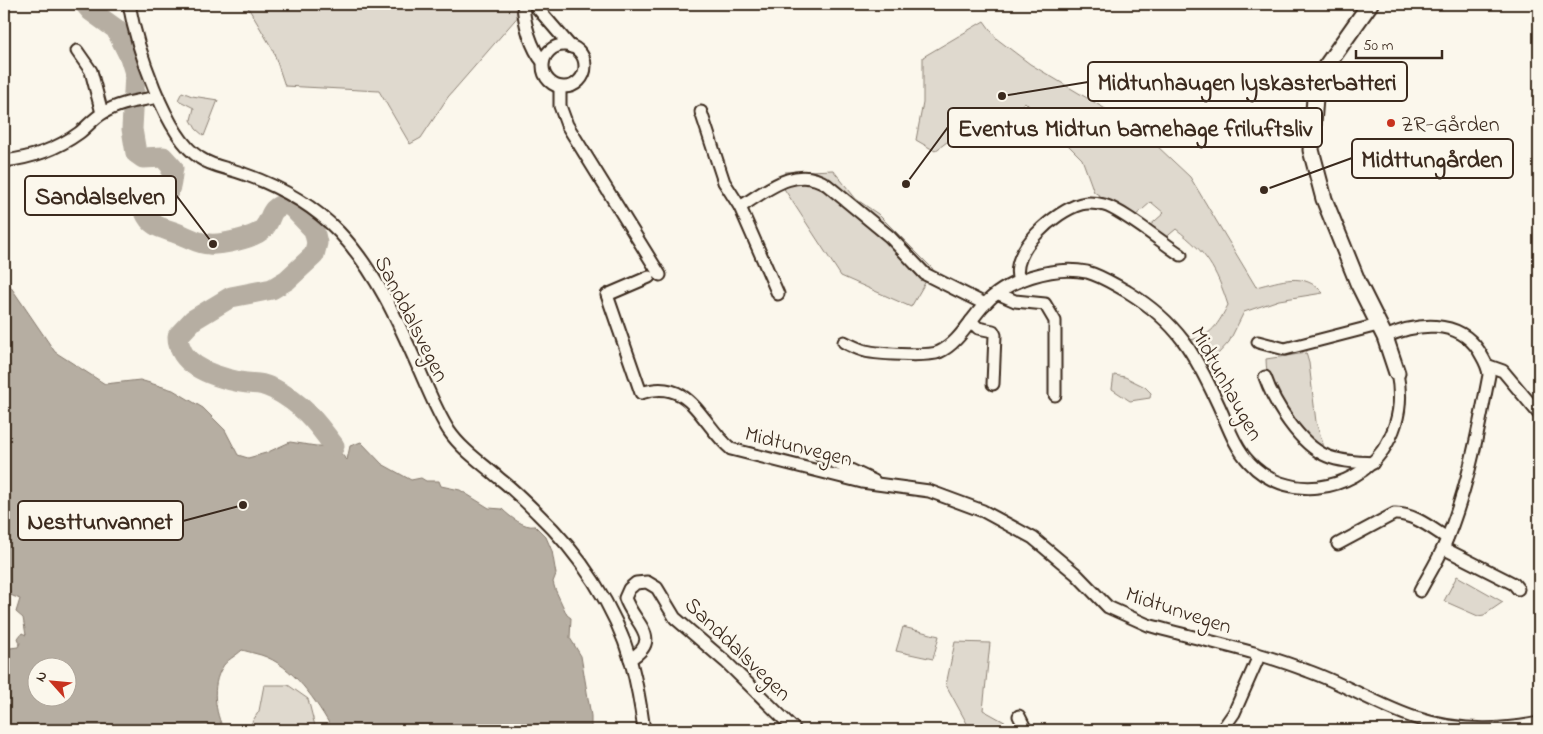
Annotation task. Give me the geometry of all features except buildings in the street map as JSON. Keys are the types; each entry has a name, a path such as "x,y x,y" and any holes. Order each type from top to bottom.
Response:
{"street":[{"name":"Sanddalsvegen","path":"129,4 138,40 158,97 171,124 194,153 216,166 252,177 288,194 322,217 352,247 376,282 398,322 448,430 469,454 538,514 575,555 598,588 617,625 630,659 644,730"},
{"path":"523,4 527,28 539,56 544,62 547,78 560,87 575,84 584,71 582,55 571,46 534,4"},
{"name":"Midtunhaugen","path":"844,342 863,350 932,354 948,347 985,304 1019,281 1060,271 1086,272 1121,288 1162,316 1188,346 1239,449 1249,462 1265,475 1281,484 1313,489 1351,478 1373,463 1387,445 1400,413 1401,392 1397,373 1382,331 1358,283 1324,199 1311,150 1315,98 1322,72 1370,4"},
{"path":"544,62 549,52 554,48 571,46"},
{"path":"77,51 91,71 102,113"},
{"name":"Midtunvegen","path":"560,87 560,106 567,125 634,232 655,276 606,295 641,393 655,388 678,394 692,402 717,437 731,449 883,486 929,490 983,511 1013,526 1054,556 1108,607 1148,625 1307,670 1414,718 1436,724 1464,728 1498,728 1539,723"},
{"path":"4,161 19,160 55,148 78,134 102,113 133,101 158,97"},
{"path":"701,112 724,182 740,207 778,294"},
{"path":"740,207 778,183 794,178 817,178 890,237 925,274 935,281 985,304"},
{"path":"1019,281 1017,268 1026,245 1042,230 1080,204 1092,202 1107,206 1181,255"},
{"path":"998,294 1015,301 1045,304 1048,308 1055,321 1055,395"},
{"path":"971,321 978,328 993,331 995,335 993,384"},
{"name":"Midtunhaugen","path":"1258,342 1285,349 1420,326 1450,328 1476,346 1488,366"},
{"path":"1420,591 1445,543 1472,457 1489,375 1488,366 1504,371 1539,414"},
{"name":"Midtunhaugen","path":"1265,377 1279,409 1308,442 1324,455 1373,463"},
{"name":"Midtunvegen","path":"821,456 862,473 883,486"},
{"path":"1338,544 1394,514 1402,514 1413,518 1445,543 1514,584 1518,589"},
{"name":"Sanddalsvegen","path":"630,659 643,652 647,644 646,635 629,610 625,598 629,589 636,583 647,582 657,588 675,618 726,662 795,730"},
{"path":"1222,730 1234,713 1259,656"},
{"path":"1019,716 1026,730"}],"shaded area":[{"path":"246,4 520,4 521,13 448,97 421,138 410,144 379,91 285,86 273,50"},
{"path":"984,21 997,39 1030,64 1139,129 1190,177 1256,287 1283,280 1300,280 1316,286 1323,293 1279,300 1244,312 1229,342 1207,366 1190,340 1204,336 1214,328 1228,305 1209,262 1196,246 1176,229 1163,240 1147,228 1164,213 1151,202 1134,217 1094,192 1082,159 1025,102 985,139 947,142 935,151 916,140 923,103 923,57"},
{"path":"182,92 192,96 218,100 204,136 196,129 191,120 194,108 178,100"},
{"path":"833,170 856,199 878,214 933,269 911,307 841,276 781,184 785,172"},
{"path":"4,277 55,352 105,384 140,380 173,390 203,408 225,430 238,455 248,458 266,453 290,442 316,446 334,446 347,460 350,446 361,442 382,464 411,480 421,478 426,481 439,481 441,486 460,490 489,508 502,509 522,524 535,526 546,537 552,551 556,574 553,582 567,615 571,618 570,638 581,656 591,716 591,730 333,730 312,697 284,667 261,655 242,650 224,665 216,682 215,691 218,716 224,730 4,730 4,659 10,648 18,647 20,643 18,638 22,633 26,635 23,618 16,612 20,599 8,594 5,581 2,538 6,481 4,477"},
{"path":"1306,353 1309,363 1316,422 1325,450 1304,433 1285,411 1277,399 1267,373 1266,359"},
{"path":"1114,375 1125,377 1145,387 1151,393 1150,398 1130,401 1112,389"},
{"path":"1457,576 1503,602 1484,615 1478,616 1444,601"},
{"path":"903,627 939,636 933,659 896,651"},
{"path":"955,642 990,643 983,710 1019,730 970,729 946,685"},
{"path":"264,685 288,685 308,699 316,730 247,730 259,711"}],"waterway":[{"path":"85,4 91,11 116,29 130,57 135,73 132,129 136,153 143,158 163,157 173,168 168,192 164,198 145,212 151,222 159,227 201,243 222,243 246,238 260,232 276,208 286,204 292,207 314,230 317,243 314,255 287,280 272,289 231,297 193,320 178,336 184,355 191,362 209,373 220,377 264,385 284,394 307,413 334,446"}],"place":[{"name":"Midtunhaugen lyskasterbatteri","path":"1002,96"},
{"name":"ZR-Gården","path":"1391,123"},
{"name":"Eventus Midtun barnehage friluftsliv","path":"906,184"},
{"name":"Midttungården","path":"1264,190"},
{"name":"Sandalselven","path":"213,244"},
{"name":"Nesttunvannet","path":"243,505"}]}
